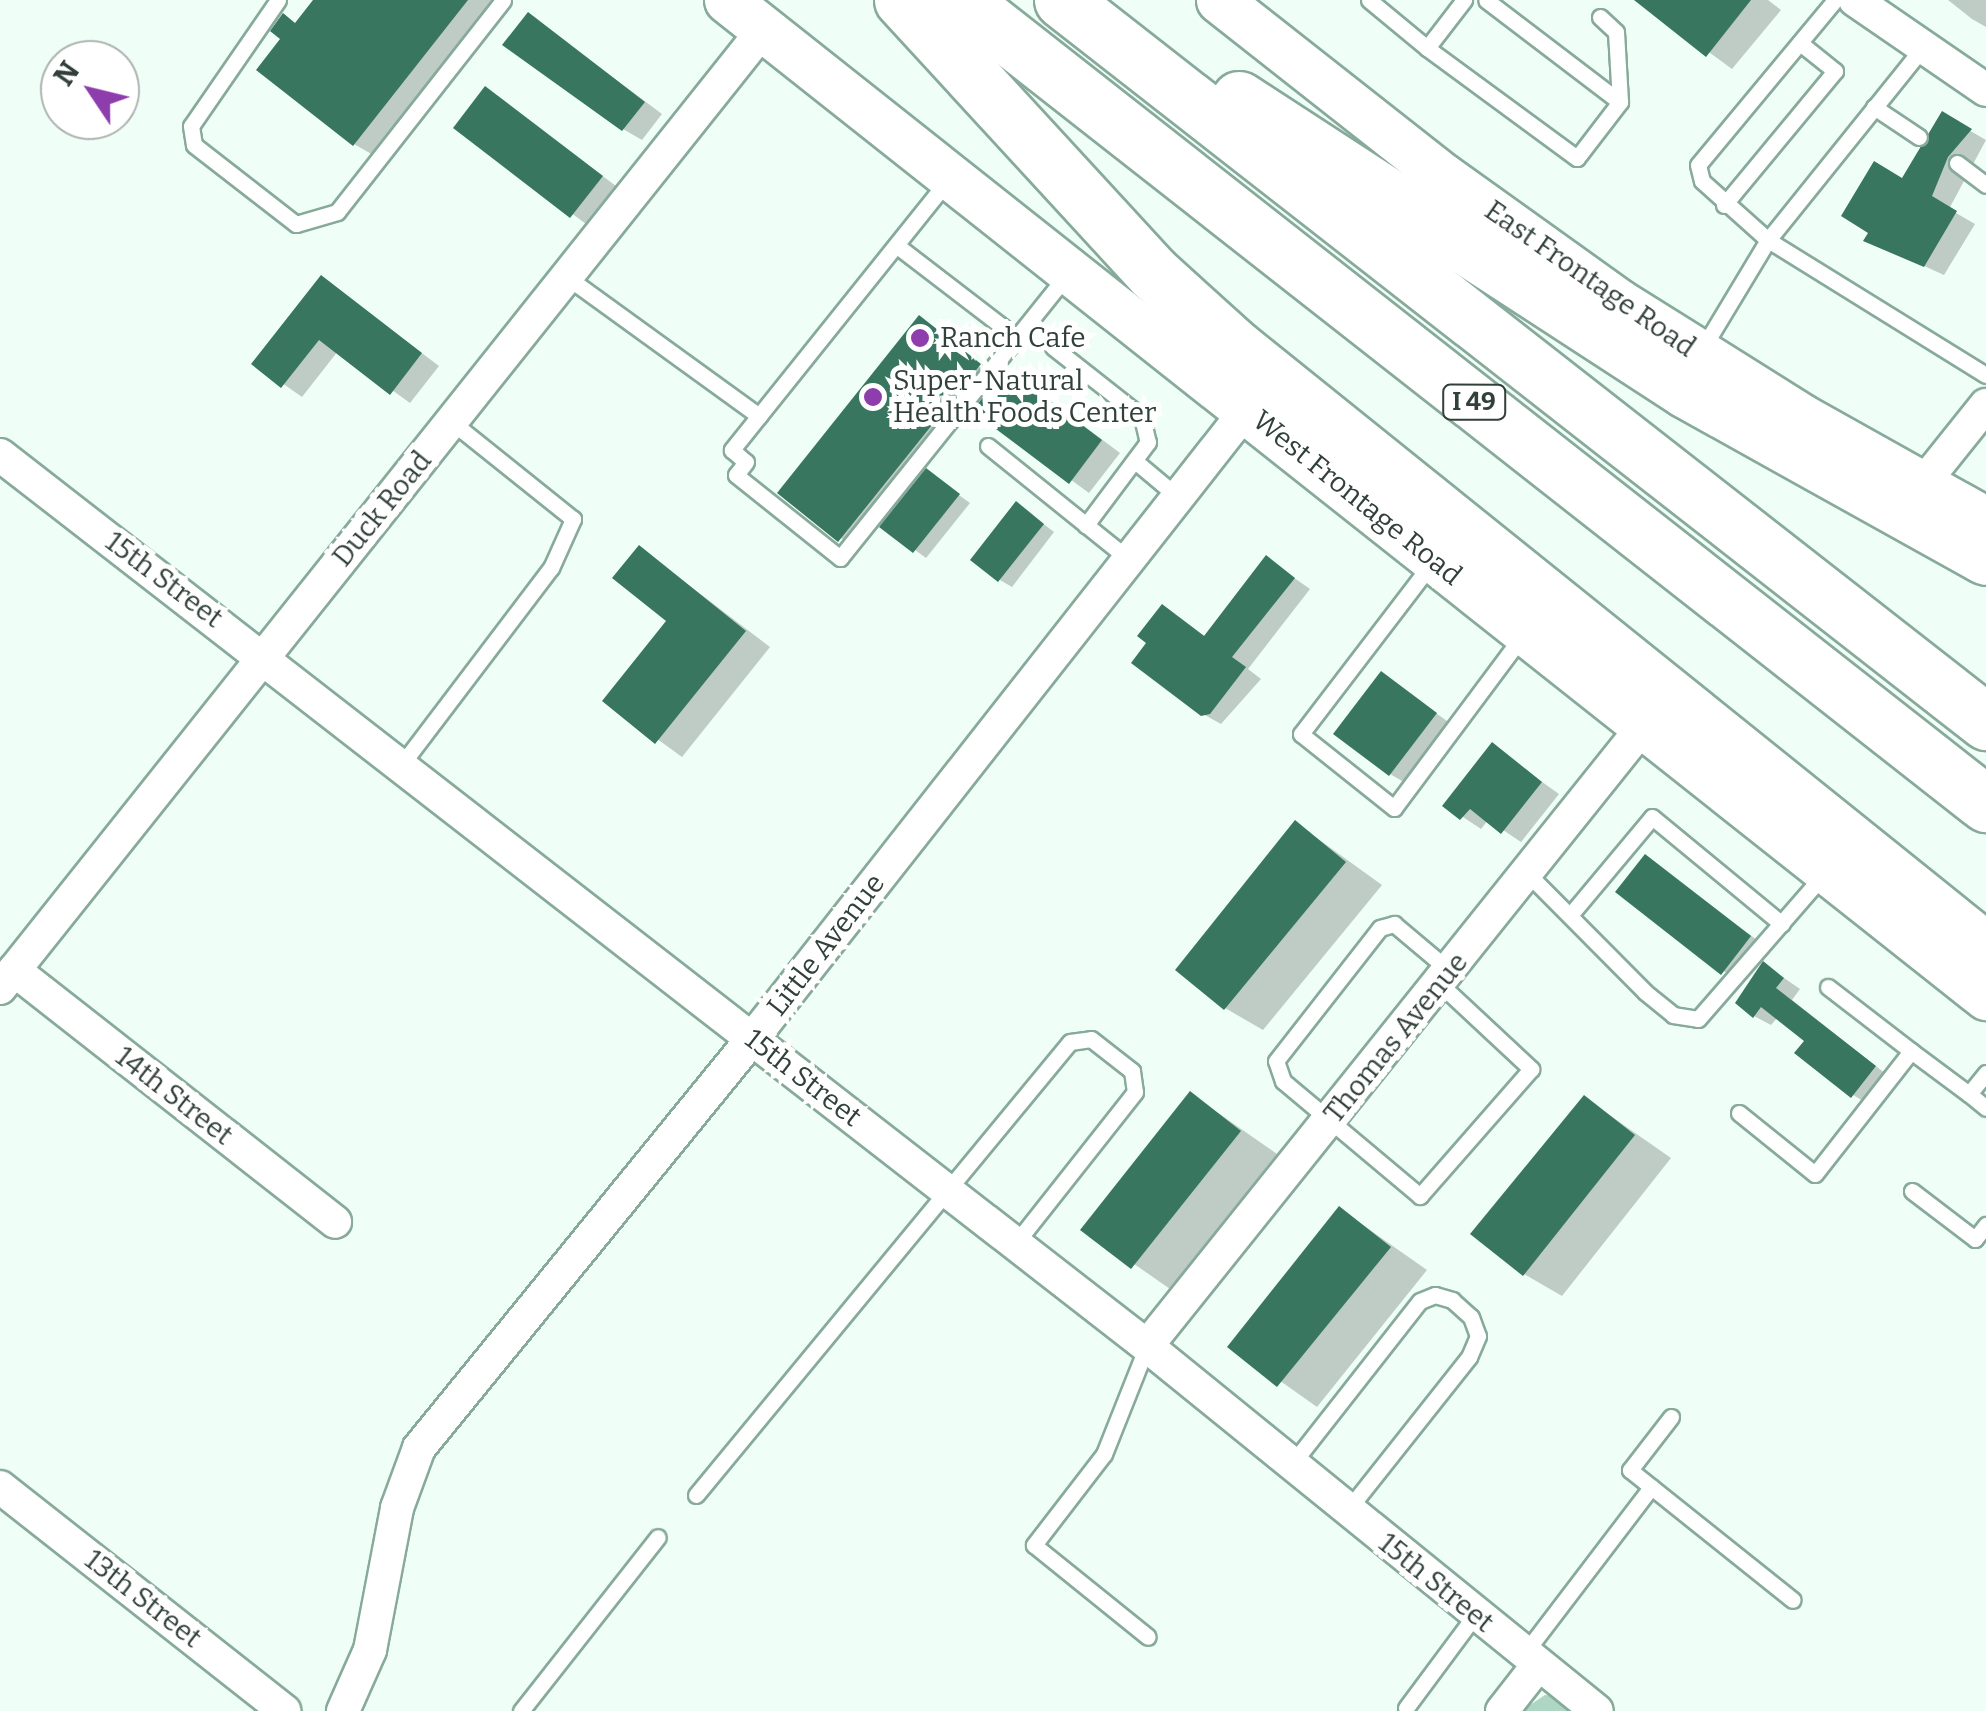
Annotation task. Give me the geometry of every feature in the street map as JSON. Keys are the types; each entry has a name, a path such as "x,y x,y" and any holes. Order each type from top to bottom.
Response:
{"highway":[{"path":"902,0 1153,273 1263,372 1986,951"},
{"name":"I 49","path":"962,0 1986,804"},
{"path":"1065,0 1087,5 1291,131 1686,390 1986,558"},
{"name":"I 49","path":"1065,0 1986,722"}],"street":[{"name":"West Frontage Road","path":"726,0 1986,997"},
{"name":"East Frontage Road","path":"1219,0 1443,176 1699,354 1921,486 1986,520"},
{"path":"1855,0 1986,90"},
{"name":"Duck Road","path":"7,979 764,30"},
{"path":"1921,486 1986,404"},
{"name":"Little Avenue","path":"343,1711 370,1650 397,1508 419,1448 752,1038 1247,409"},
{"name":"15th Street","path":"0,454 1147,1346 1598,1711"},
{"name":"Thomas Avenue","path":"1147,1346 1642,728"},
{"name":"14th Street","path":"7,979 334,1222"},
{"name":"13th Street","path":"0,1487 285,1711"},
{"path":"1502,1711 1531,1660"}],"lane":[{"path":"278,0 191,126 194,144 296,224 337,212 502,0"},
{"path":"1369,0 1427,48 1578,158 1620,102 1616,32 1600,17"},
{"path":"1427,48 1464,0"},
{"path":"1486,0 1620,102"},
{"path":"1835,0 1698,165 1702,182 1768,240 1986,375"},
{"path":"1724,205 1835,71 1800,43"},
{"path":"1699,354 1768,240 1922,46"},
{"path":"1874,107 1919,136"},
{"path":"1956,162 1986,186"},
{"path":"951,176 732,450 746,462 736,474 840,558 1071,271"},
{"path":"896,245 1017,338"},
{"path":"567,277 759,416"},
{"path":"1053,347 1142,417 1148,442 1086,525"},
{"path":"402,764 551,568 573,519 452,422"},
{"path":"988,446 1130,560"},
{"path":"1135,462 1180,498"},
{"path":"1433,561 1301,734 1394,808 1525,632"},
{"path":"1571,914 1652,816 1782,924"},
{"path":"1528,874 1659,1003 1673,1014 1698,1019 1826,872"},
{"path":"1394,924 1531,1069 1420,1196 1328,1122 1284,1081 1276,1061 1380,928 1394,924"},
{"path":"1828,987 1986,1108"},
{"path":"696,1495 1070,1042 1091,1039 1132,1071 1135,1092 1015,1244"},
{"path":"1739,1114 1816,1174 1910,1050"},
{"path":"1969,1094 1986,1072"},
{"path":"1912,1191 1975,1239 1986,1225"},
{"path":"1291,1465 1420,1301 1434,1295 1452,1300 1471,1317 1478,1336 1469,1357 1347,1510"},
{"path":"1147,1346 1104,1454 1034,1545 1148,1638"},
{"path":"1671,1417 1630,1470 1792,1600"},
{"path":"1531,1660 1650,1487"},
{"path":"521,1711 658,1537"},
{"path":"1406,1708 1475,1615"}],"green space":[{"path":"1545,1695 1556,1696 1575,1711 1521,1711"}],"building":[{"path":"313,0 468,0 353,146 256,70 280,39 270,31 283,13 295,23"},
{"path":"1634,0 1751,0 1706,57"},
{"path":"528,12 645,102 622,131 502,45"},
{"path":"485,86 603,176 570,218 453,128"},
{"path":"1942,111 1972,129 1948,157 1932,196 1957,211 1924,267 1863,241 1868,233 1841,216 1874,161 1902,178"},
{"path":"321,275 422,353 390,395 319,340 281,388 251,364"},
{"path":"919,315 981,364 838,542 777,493"},
{"path":"999,378 1013,390 1021,379 1102,440 1069,484 972,411"},
{"path":"926,468 960,494 913,553 879,527"},
{"path":"1016,501 1044,524 998,582 970,560"},
{"path":"639,545 746,631 655,744 602,701 666,621 612,578"},
{"path":"1266,555 1295,578 1232,657 1246,667 1210,714 1201,716 1131,663 1146,643 1137,636 1162,604 1204,636"},
{"path":"1381,671 1437,713 1389,776 1333,734"},
{"path":"1492,742 1542,782 1501,834 1470,809 1460,820 1442,806"},
{"path":"1295,820 1346,862 1224,1010 1175,970"},
{"path":"1645,854 1751,936 1721,975 1615,892"},
{"path":"1763,961 1784,978 1776,988 1876,1066 1851,1098 1794,1053 1804,1041 1761,1007 1753,1018 1735,1003"},
{"path":"1190,1091 1241,1131 1131,1269 1080,1230"},
{"path":"1584,1095 1635,1135 1523,1276 1470,1234"},
{"path":"1339,1206 1391,1247 1277,1387 1227,1347"}],"place":[{"name":"Ranch Cafe","path":"920,338"},
{"name":"Super-Natural Health Foods Center","path":"873,397"}]}
